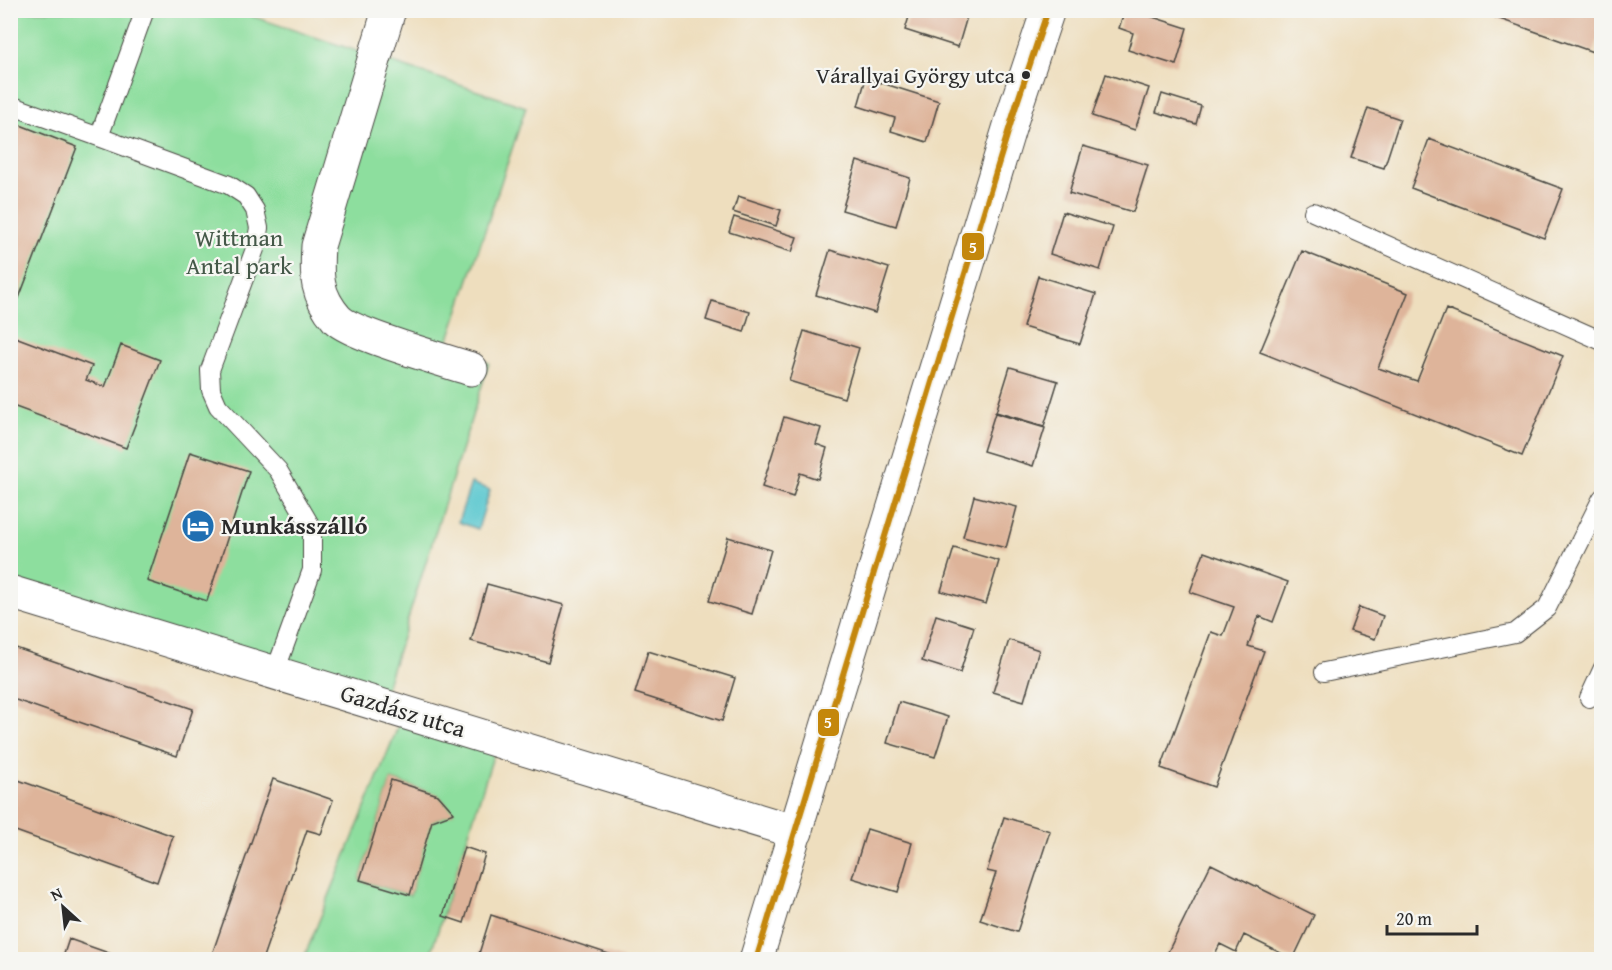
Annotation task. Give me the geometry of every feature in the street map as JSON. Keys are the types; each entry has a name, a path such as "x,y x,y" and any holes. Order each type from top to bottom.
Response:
{"street":[{"path":"390,10 318,246 316,276 323,297 339,321 361,333 471,369"},
{"path":"756,960 1016,106 1048,10"},
{"name":"Gazdász utca","path":"10,592 796,832"}],"lane":[{"path":"99,137 145,10"},
{"path":"10,105 229,185 246,196 255,210 259,228 255,249 210,370 211,390 218,406 279,470 312,528 312,570 275,672"},
{"path":"1313,212 1602,341"},
{"path":"1323,672 1515,633 1547,609 1602,498"},
{"path":"1589,698 1602,670"}],"green space":[{"name":"Wittman Antal park","path":"10,11 236,11 526,107 446,348 489,363 381,704 11,592"},
{"path":"400,722 495,750 429,959 303,960","holes":["391,780 438,795 453,813 431,821 410,895 360,880"]}],"water":[{"path":"471,483 490,490 478,529 458,522"}],"building":[{"path":"911,10 969,10 958,47 905,30"},
{"path":"1125,10 1187,28 1176,65 1128,50 1133,33 1119,28"},
{"path":"1602,10 1602,29 1593,52 1477,11"},
{"path":"1106,74 1149,88 1135,130 1092,116"},
{"path":"866,78 939,101 927,142 891,131 895,118 858,106"},
{"path":"1162,94 1201,106 1196,124 1156,112"},
{"path":"1368,108 1400,119 1384,168 1351,158"},
{"path":"10,121 77,147 19,298 10,295"},
{"path":"1429,139 1563,189 1544,238 1411,188"},
{"path":"1083,146 1148,165 1133,212 1069,193"},
{"path":"857,161 910,178 896,226 842,210"},
{"path":"738,196 781,210 776,226 733,212"},
{"path":"1063,212 1113,227 1100,270 1050,254"},
{"path":"734,217 797,237 792,252 729,232"},
{"path":"830,250 889,268 875,313 816,295"},
{"path":"1302,251 1408,293 1378,368 1417,381 1446,309 1563,356 1522,456 1260,352"},
{"path":"1038,276 1096,294 1080,344 1023,327"},
{"path":"712,301 750,312 744,332 706,320"},
{"path":"804,331 859,348 844,398 789,381"},
{"path":"10,335 92,366 86,380 105,387 121,345 160,360 126,448 10,405"},
{"path":"1010,367 1058,381 1044,426 996,412"},
{"path":"995,413 1045,428 1033,466 983,451"},
{"path":"784,417 821,428 816,444 827,448 818,479 800,473 793,497 762,487"},
{"name":"Munkásszálló","path":"190,452 249,471 207,601 147,581"},
{"path":"974,496 1017,507 1006,548 963,537"},
{"path":"728,537 771,550 752,614 709,601"},
{"path":"954,548 999,561 986,604 941,591"},
{"path":"1204,552 1288,582 1273,622 1259,616 1248,646 1264,651 1214,787 1161,768 1211,632 1223,636 1234,607 1190,592"},
{"path":"487,584 564,605 548,662 471,641"},
{"path":"1359,607 1383,616 1375,639 1350,631"},
{"path":"936,615 974,627 960,673 922,661"},
{"path":"1009,640 1039,650 1024,701 993,692"},
{"path":"10,646 193,709 177,756 10,698"},
{"path":"648,651 735,678 722,721 635,693"},
{"path":"899,702 948,717 935,757 887,743"},
{"path":"10,777 173,836 157,882 10,829"},
{"path":"273,779 333,800 321,834 307,830 262,960 210,960"},
{"path":"391,780 438,795 454,813 432,821 410,895 360,880"},
{"path":"1004,817 1050,831 1017,932 980,920 996,873 987,871"},
{"path":"867,829 912,843 898,892 852,878"},
{"path":"464,847 485,854 464,923 443,916"},
{"path":"1211,864 1314,915 1293,959 1244,935 1236,952 1220,944 1212,960 1164,960"},
{"path":"491,915 624,959 624,960 477,960"},
{"path":"69,939 120,957 120,960 62,960"}],"transit line":[{"name":"5","path":"756,960 1016,106 1048,10"}],"place":[{"name":"Várallyai György utca","path":"1026,75"},
{"name":"Munkásszálló","path":"198,526"}]}
